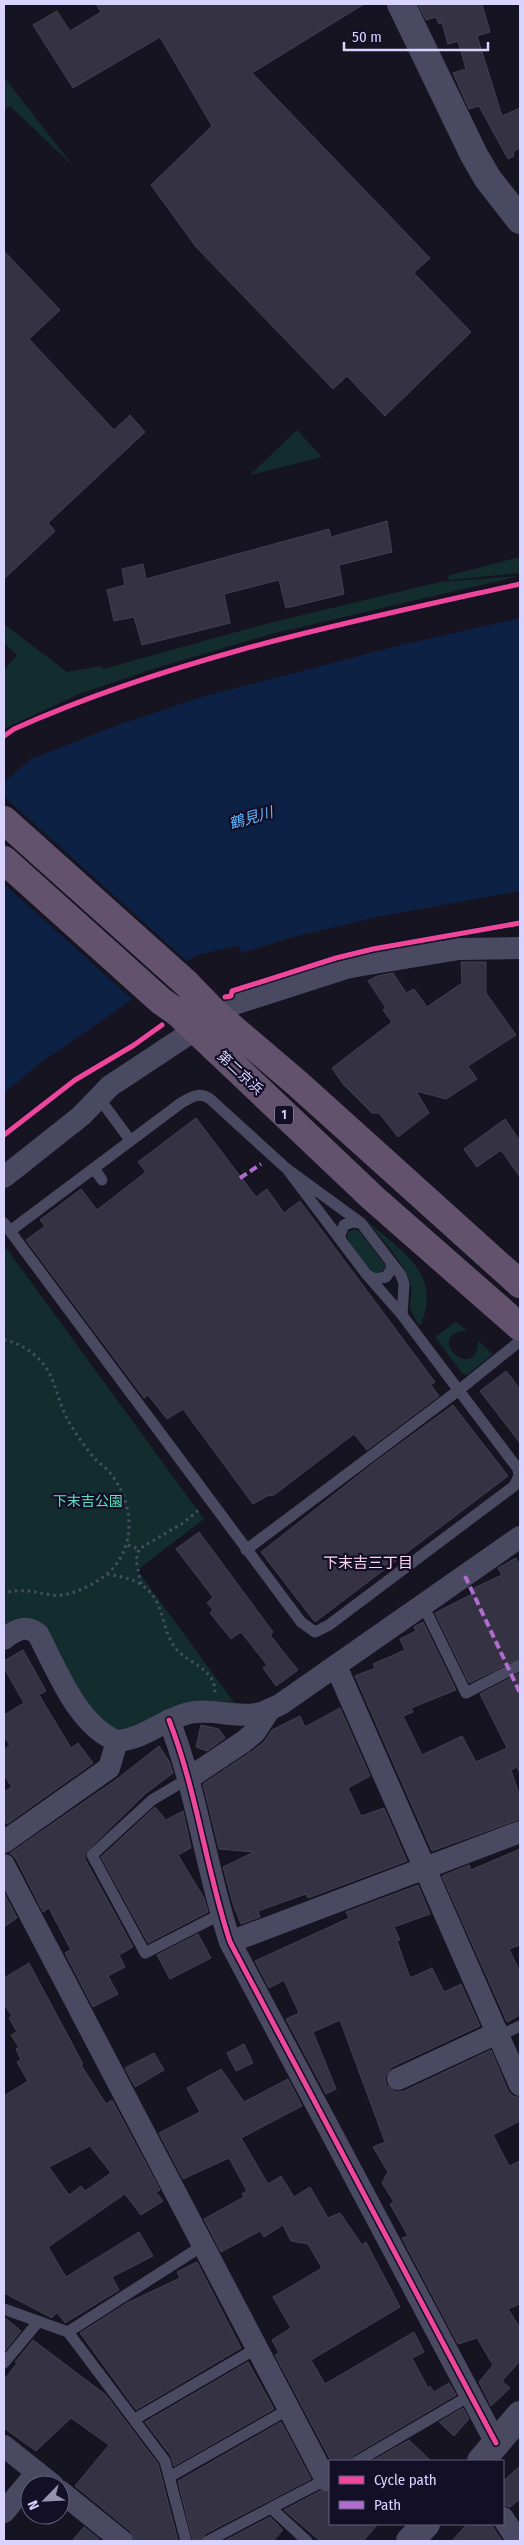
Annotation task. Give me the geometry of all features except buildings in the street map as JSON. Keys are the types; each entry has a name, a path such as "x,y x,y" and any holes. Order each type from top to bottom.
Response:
{"highway":[{"name":"第二京浜","path":"4,820 178,976 206,1022 374,1198 520,1328"},
{"name":"第二京浜","path":"4,860 161,1001 178,1013 206,1022 298,1084 520,1284"}],"street":[{"path":"401,4 474,155 488,179 518,214"},
{"path":"4,1177 81,1116 110,1086 234,1004 361,965 459,949 520,948"},
{"path":"4,1638 14,1631 24,1628 32,1629 38,1634 78,1707 90,1724 104,1736 117,1741 142,1736 169,1720 189,1713 256,1714 281,1704 520,1537"},
{"path":"336,1666 520,2085"},
{"path":"190,1778 255,1732 270,1709"},
{"path":"169,1720 190,1778 221,1914 230,1942 471,2395 488,2452"},
{"path":"4,1842 109,1768 117,1741"},
{"path":"230,1942 520,1832"},
{"path":"4,1865 202,2246 328,2479"},
{"path":"398,2079 498,2034"},
{"path":"488,2452 520,2415"},
{"path":"4,2446 40,2475"},
{"path":"4,2512 20,2499"},
{"path":"70,2499 122,2541"},
{"path":"504,2520 518,2541"},
{"path":"410,2541 425,2525"}],"lane":[{"path":"287,1169 368,1275 402,1315 518,1469 517,1481 374,1585 326,1621 315,1632 308,1630 246,1550 215,1504 7,1227 94,1168 181,1104 193,1096 202,1094 209,1098 287,1169 361,1223 401,1275 404,1284 402,1315"},
{"path":"98,1098 130,1140"},
{"path":"94,1168 102,1180"},
{"path":"341,1240 340,1235 344,1225 353,1222 361,1223"},
{"path":"368,1275 375,1279 386,1277 392,1268 390,1261"},
{"path":"246,1550 459,1390 520,1341"},
{"path":"423,1605 466,1693 520,1665"},
{"path":"190,1778 152,1800 92,1855 145,1953 221,1914"},
{"path":"498,2034 520,2026"},
{"path":"68,2332 202,2246"},
{"path":"4,2309 68,2332 165,2461 186,2541"},
{"path":"4,2363 38,2322"},
{"path":"135,2419 257,2348"},
{"path":"360,2460 471,2395"},
{"path":"169,2477 289,2409"},
{"path":"208,2541 328,2479"},
{"path":"271,2508 307,2541"}],"path":[{"path":"4,1340 32,1352 49,1370 68,1422 87,1449 110,1472 120,1488 127,1505 130,1525 128,1545 119,1560 107,1574 72,1592 54,1596 32,1590 15,1590 4,1593"},
{"path":"141,1584 136,1560 139,1549 183,1523 201,1508 207,1515"},
{"path":"128,1545 139,1549"},
{"path":"107,1574 121,1575 141,1584 151,1592 158,1604 168,1637 185,1658 207,1670 213,1679 215,1702"}],"green space":[{"path":"4,77 74,167 10,106 4,111"},
{"path":"297,430 322,457 250,475"},
{"path":"520,557 520,573 449,580 447,576"},
{"path":"520,576 271,634 159,667 79,694 4,729 4,670 17,655 4,643 4,624 67,672 100,666 103,669 269,623 440,582"},
{"path":"367,1221 405,1254 423,1278 426,1292 426,1308 420,1326 411,1311 410,1282 403,1267"},
{"path":"355,1229 360,1232 386,1266 379,1274 370,1273 347,1240 348,1232"},
{"name":"下末吉公園","path":"4,1245 204,1519 137,1570 239,1709 127,1732 95,1721 43,1630 4,1627"},
{"path":"456,1322 467,1330 454,1334 449,1340 450,1348 455,1354 469,1359 475,1353 478,1341 493,1354 467,1375 462,1373 435,1337"}],"water":[{"name":"鶴見川","path":"520,618 520,891 377,917 293,937 242,953 238,945 195,956 39,1064 4,1093 4,782 31,759 115,726 198,698 401,645"}],"pier":[{"path":"4,796 189,963 133,1000 4,884"}],"marked path":[{"path":"240,1178 261,1164"},
{"path":"465,1576 520,1693"}],"cycle path":[{"path":"4,736 14,729 75,704 137,681 200,662 327,628 520,584"},
{"path":"225,997 231,996 232,991 336,958 373,949 520,923"},
{"path":"4,1135 75,1080 134,1045 162,1025"},
{"path":"169,1720 187,1775 214,1887 230,1942 496,2443"}],"district":[{"name":"下末吉三丁目","path":"368,1563"}]}
